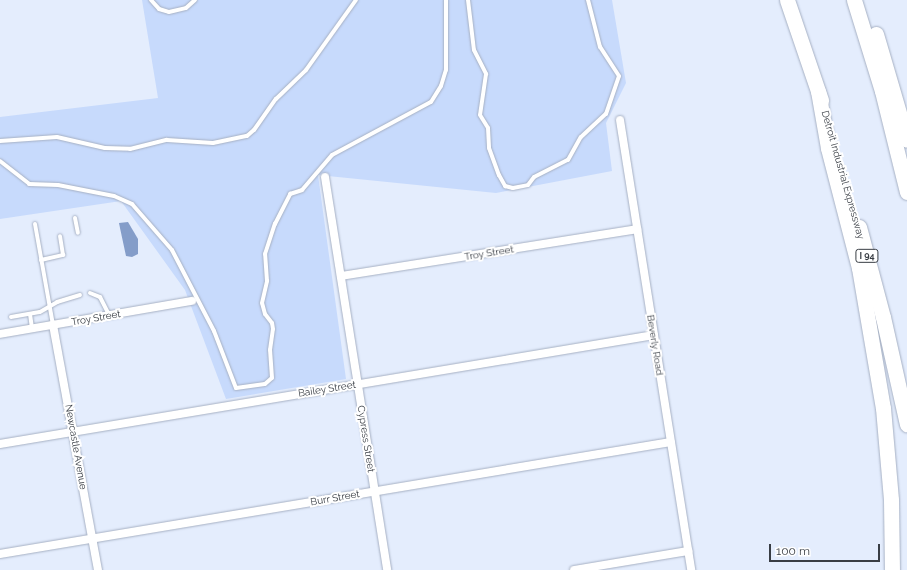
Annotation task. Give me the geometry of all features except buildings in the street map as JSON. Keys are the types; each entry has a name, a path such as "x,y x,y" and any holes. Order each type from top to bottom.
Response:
{"highway":[{"name":"Detroit Industrial Expressway","path":"787,0 818,91 884,317 907,424"},
{"path":"854,0 882,91 907,192"},
{"path":"865,0 907,140"},
{"path":"818,91 828,148 859,268 883,408 891,500 892,570"}],"street":[{"name":"Beverly Road","path":"620,120 691,570"},
{"name":"Cypress Street","path":"325,177 387,570"},
{"name":"Troy Street","path":"341,276 637,229"},
{"name":"Troy Street","path":"0,334 192,301"},
{"name":"Newcastle Avenue","path":"53,325 98,570"},
{"name":"Bailey Street","path":"0,444 654,335"},
{"name":"Burr Street","path":"0,554 670,442"},
{"path":"574,570 688,551"}],"lane":[{"path":"151,0 159,9 169,12 186,8 195,0"},
{"path":"0,141 53,137 105,148 130,149 167,140 222,143 247,136 254,130 276,98 306,70 356,0"},
{"path":"0,161 29,184 58,185 114,196 132,204 172,250 214,331 236,388 265,384 272,378 270,350 273,330 262,303 267,281 265,254 275,224 290,194 302,190 332,155 431,102 441,86 446,70 446,0"},
{"path":"468,0 474,50 486,74 480,115 488,128 489,148 499,175 505,186 513,188 528,185 534,177 568,160 581,137 606,114 619,76 600,47 588,0"},
{"path":"75,218 78,233"},
{"path":"35,224 53,325"},
{"path":"41,260 63,255 60,236"},
{"path":"90,293 100,297 109,315"},
{"path":"11,318 50,308 56,302 80,295"},
{"path":"30,314 32,329"}],"shaded area":[{"path":"142,0 612,0 626,83 606,123 612,171 496,193 318,175 346,379 226,399 185,290 121,201 0,219 0,117 158,98"},
{"path":"128,222 138,239 138,254 132,257 126,256 119,223"}]}
